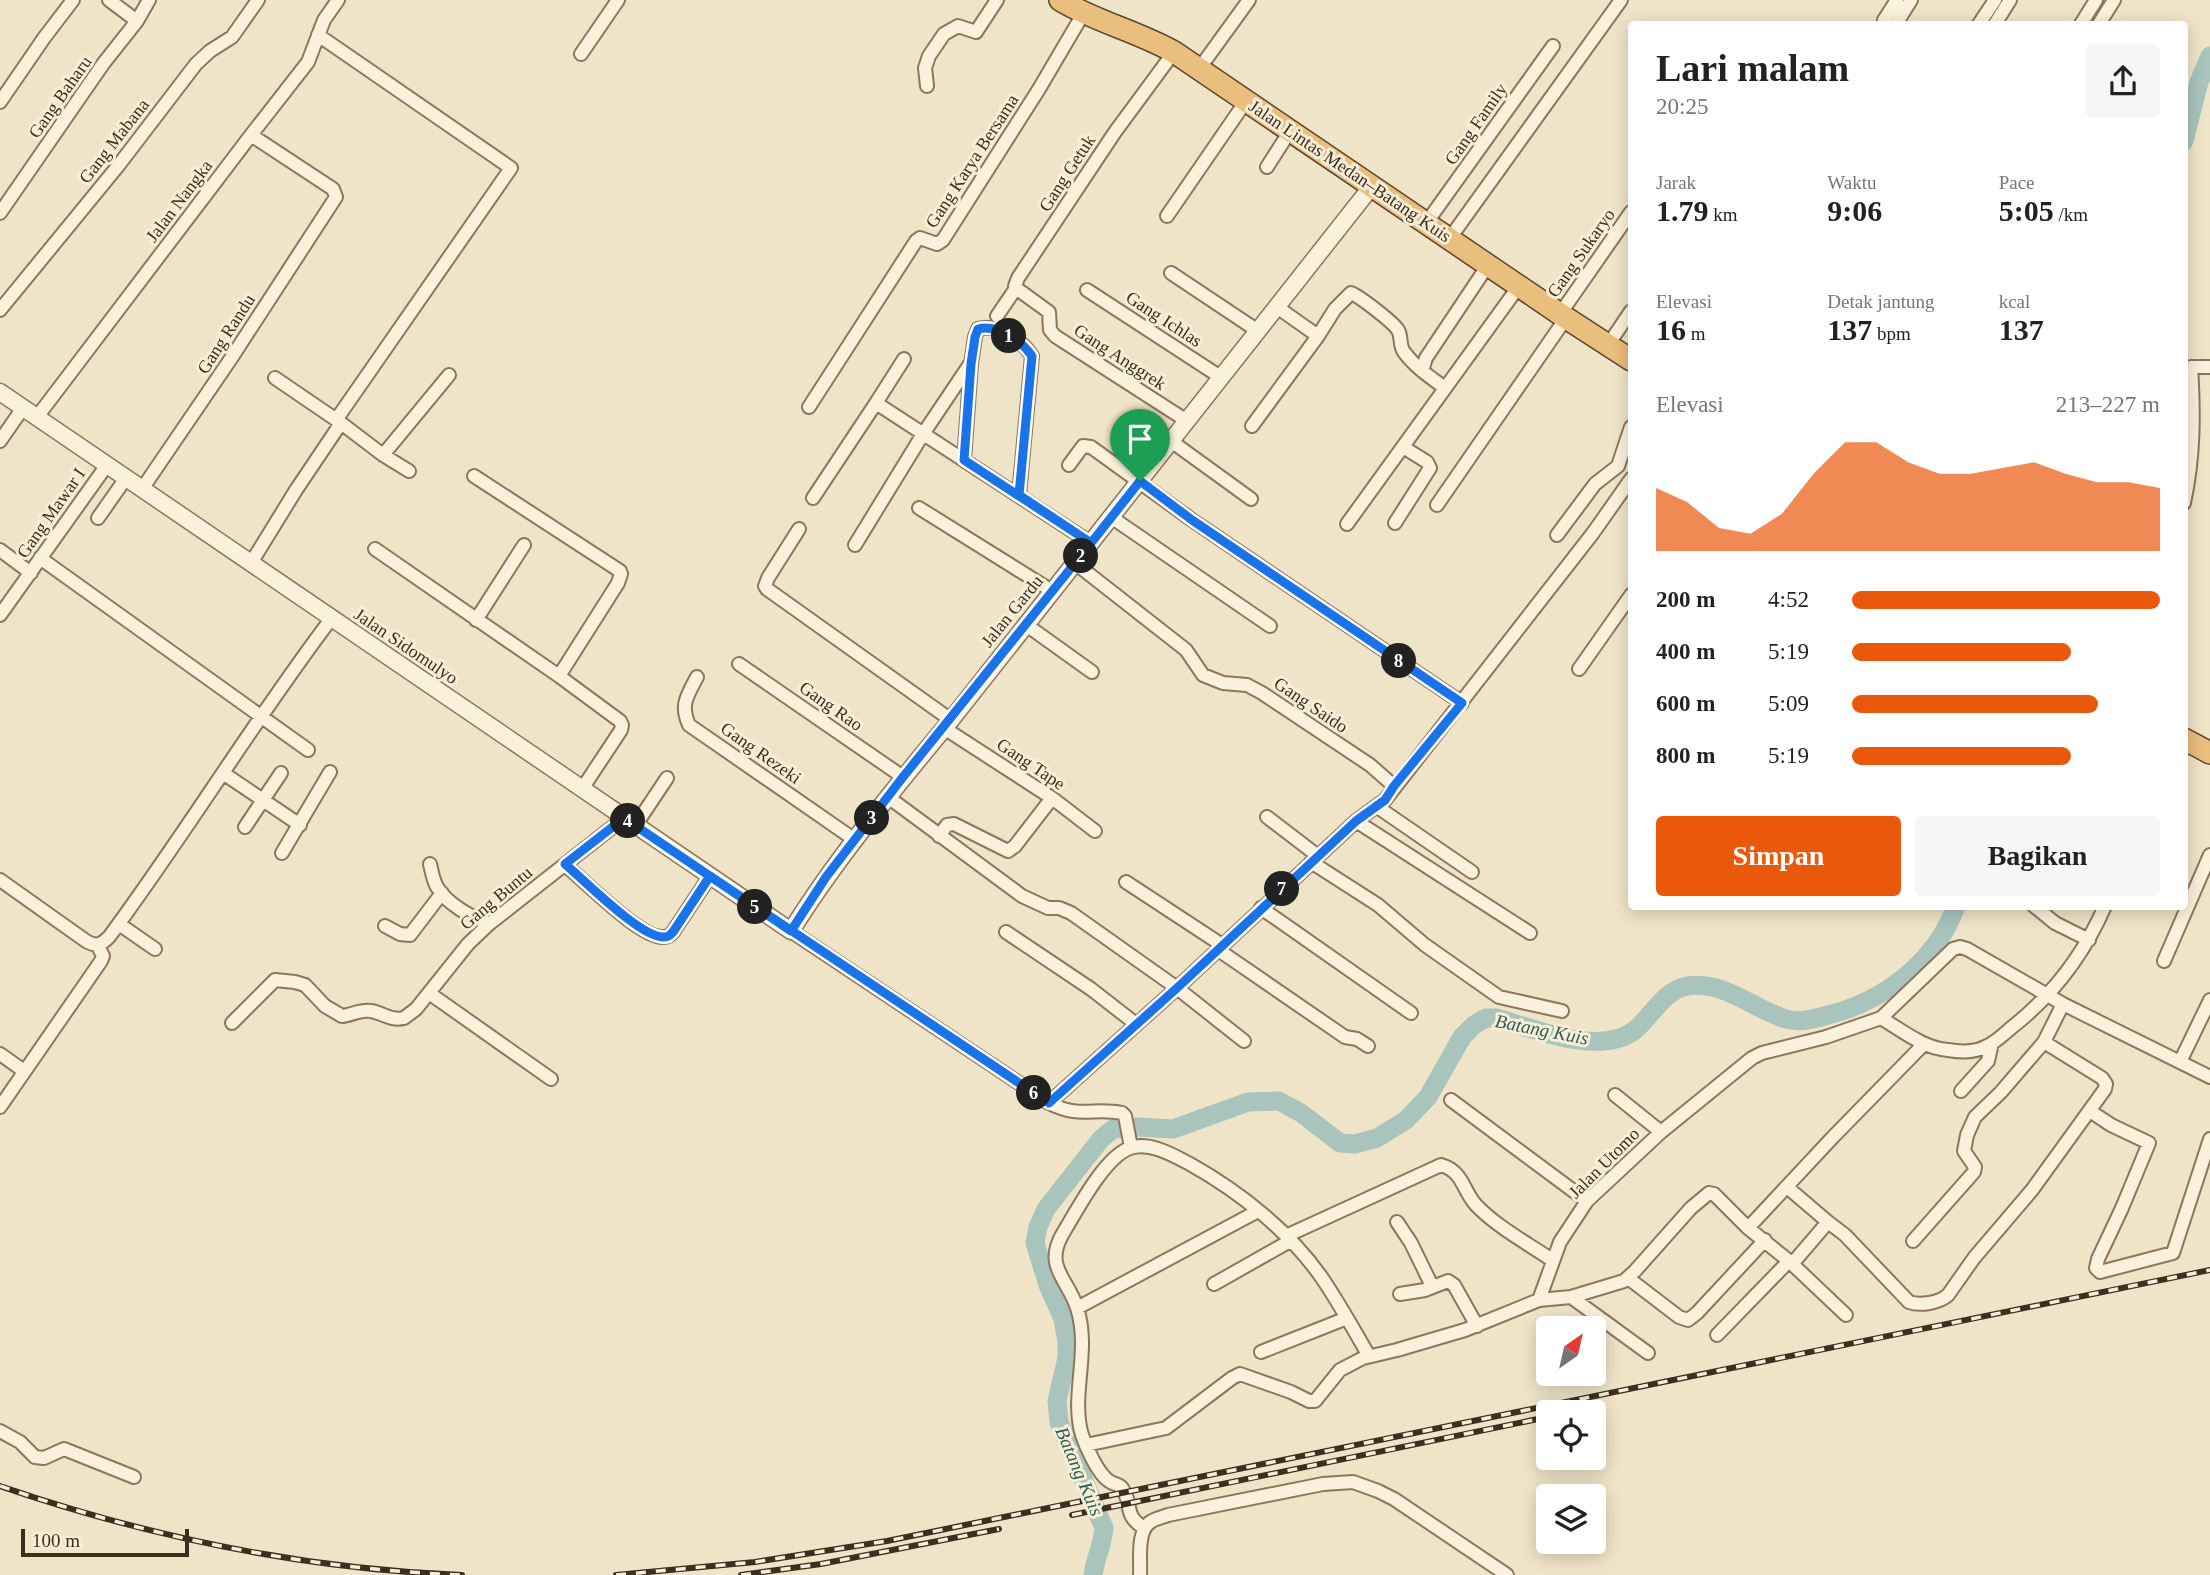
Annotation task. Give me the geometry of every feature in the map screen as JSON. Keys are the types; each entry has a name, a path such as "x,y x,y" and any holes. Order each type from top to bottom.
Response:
{"highway":[{"name":"Jalan Lintas Medan–Batang Kuis","path":"1059,0 1083,14 1139,34 1174,52 1628,357"},
{"path":"2188,741 2210,753"}],"street":[{"path":"0,102 73,0"},
{"path":"109,0 137,21"},
{"name":"Gang Baharu","path":"0,213 103,64 137,21 149,0"},
{"name":"Gang Mabana","path":"0,310 118,166 196,64 232,37 258,0"},
{"name":"Jalan Nangka","path":"37,417 308,62 324,20 338,0"},
{"path":"581,54 618,0"},
{"path":"926,86 926,64 944,34 958,26 976,32 997,0"},
{"path":"1199,69 1249,0"},
{"path":"1450,238 1621,0"},
{"path":"1885,21 1897,0"},
{"path":"1898,21 1911,0"},
{"path":"1981,21 1994,0"},
{"path":"1997,21 2010,0"},
{"path":"2083,21 2096,0"},
{"path":"2101,21 2114,0"},
{"name":"Gang Karya Bersama","path":"809,407 916,241 920,239 937,244 943,240 1083,14"},
{"path":"251,564 339,421 511,168 318,35"},
{"name":"Gang Family","path":"1427,222 1553,46"},
{"name":"Gang Getuk","path":"998,316 1016,288 1018,278 1080,184 1174,52"},
{"path":"1167,216 1246,101"},
{"path":"1267,167 1290,131"},
{"name":"Gang Randu","path":"142,489 336,197 334,189 251,135"},
{"name":"Jalan Gardu","path":"791,931 826,877 903,777 948,724 1372,186"},
{"name":"Gang Sukaryo","path":"1437,505 1628,217"},
{"path":"1422,371 1426,358 1489,265"},
{"path":"1171,273 1258,331"},
{"path":"1347,524 1519,286"},
{"name":"Gang Anggrek","path":"1016,288 1049,312 1050,330 1055,336 1187,421"},
{"name":"Gang Ichlas","path":"1087,290 1222,378"},
{"path":"1252,426 1348,293 1353,293 1398,330 1402,348 1422,371 1445,388"},
{"path":"1277,307 1318,337"},
{"path":"1608,345 1628,315"},
{"path":"964,460 975,333 978,329 991,327 1021,344 1032,356 1019,495"},
{"path":"813,498 904,359"},
{"path":"855,545 923,434 971,364"},
{"path":"2188,482 2193,444 2188,368 2210,367"},
{"path":"383,455 449,375"},
{"path":"275,378 409,471"},
{"name":"Jalan Sidomulyo","path":"0,392 791,931"},
{"path":"876,403 1091,543"},
{"path":"0,441 23,408"},
{"path":"1557,535 1595,484 1618,466 1628,436"},
{"path":"1171,441 1251,499"},
{"path":"1069,465 1086,445 1462,703"},
{"path":"1395,523 1430,468 1427,462 1403,447"},
{"name":"Gang Mawar I","path":"0,615 107,465"},
{"path":"474,476 620,571 618,583 559,676"},
{"path":"98,518 125,478"},
{"path":"1049,1103 1356,821 1385,800 1593,533 1628,483"},
{"path":"919,508 1052,591"},
{"path":"1111,517 1270,626"},
{"name":"Gang Tape","path":"799,528 768,578 765,586 767,589 1095,831"},
{"path":"476,620 524,545"},
{"path":"375,549 559,676 622,725 582,789"},
{"path":"0,550 30,573"},
{"path":"40,558 308,750"},
{"name":"Gang Saido","path":"1075,563 1186,650 1203,675 1223,683 1254,688 1370,765 1394,786"},
{"path":"1579,669 1628,599"},
{"path":"98,946 119,924 294,667 331,619"},
{"path":"1025,624 1093,672"},
{"name":"Gang Rao","path":"739,664 903,777"},
{"name":"Gang Rezeki","path":"697,677 684,704 689,725 855,840"},
{"path":"282,853 330,772"},
{"path":"223,773 300,825"},
{"path":"245,827 281,773"},
{"name":"Gang Buntu","path":"232,1023 275,980 305,985 325,1006 342,1016 372,1011 388,1018 404,1018 416,1009 468,944 489,924 565,864 630,822 667,778"},
{"path":"888,797 1022,896 1048,908 1059,908 1071,913 1177,988 1244,1041"},
{"path":"939,836 947,825 954,824 1005,852 1008,851 1015,846 1052,798"},
{"path":"1376,806 1472,872"},
{"path":"1267,817 1315,859 1378,905 1425,945 1493,993 1506,999 1562,1011"},
{"path":"1356,821 1530,933"},
{"path":"2188,906 2210,855"},
{"path":"430,864 437,887 442,893 470,915 489,924"},
{"path":"565,864 630,920 654,935 666,937 673,932 710,876"},
{"path":"0,880 86,941 98,946 103,956 0,1107"},
{"path":"1126,882 1345,1037 1357,1039 1368,1046"},
{"path":"385,926 400,934 410,934 442,893"},
{"path":"1261,908 1411,1013"},
{"path":"2039,910 2055,923 2089,940"},
{"path":"2103,910 2089,940 2048,995 1992,1043 1975,1050 1938,1049 1924,1044 1881,1018 1946,954 1960,947 1988,959 2048,995 2063,1004 2210,1077"},
{"path":"2164,961 2186,910"},
{"path":"119,924 155,949"},
{"path":"791,931 1049,1103 1075,1113 1119,1112 1125,1116 1130,1142"},
{"path":"1006,932 1091,989 1136,1024"},
{"path":"429,993 551,1079"},
{"path":"2180,1062 2210,1000"},
{"path":"1913,1241 1975,1172 1964,1148 1975,1116 2001,1092 2045,1042 2063,1004"},
{"name":"Jalan Utomo","path":"1539,1300 1560,1242 1587,1201 1661,1132 1752,1058 1881,1018"},
{"path":"1787,1187 1845,1235 1909,1302 1920,1304 1943,1299 2032,1190 2105,1088 2105,1082 2045,1042"},
{"path":"1961,1091 1988,1061 1992,1043"},
{"path":"1748,1228 1924,1044"},
{"path":"0,1054 24,1071"},
{"path":"1615,1094 1661,1132"},
{"path":"1451,1100 1587,1201"},
{"path":"2090,1111 2111,1125 2149,1143 2098,1259 2096,1268 2100,1272 2173,1254 2210,1139"},
{"path":"1130,1142 1171,1154 1203,1172 1258,1211 1288,1239 1321,1277 1369,1356"},
{"path":"1130,1142 1104,1168 1056,1246 1054,1258 1077,1308 1082,1336 1083,1358 1078,1415 1086,1445 1108,1481 1120,1485 1125,1493 1133,1521 1144,1528"},
{"path":"1214,1284 1288,1239 1441,1165 1460,1178 1466,1192 1478,1207 1552,1260"},
{"path":"1086,1445 1166,1429 1231,1378 1240,1374 1315,1401 1340,1370 1369,1356 1477,1326 1539,1300 1571,1297 1629,1278 1691,1208 1708,1193 1714,1195 1748,1228 1791,1262 1846,1315"},
{"path":"1077,1308 1258,1211"},
{"path":"1397,1222 1411,1243 1432,1286"},
{"path":"1717,1335 1828,1222"},
{"path":"1629,1278 1679,1317 1688,1320 1765,1240"},
{"path":"1400,1294 1425,1290 1445,1281 1451,1282 1477,1326"},
{"path":"1571,1297 1648,1353"},
{"path":"1261,1352 1346,1318"},
{"path":"0,1431 20,1442 35,1457 44,1458 64,1449 134,1477"},
{"path":"1140,1575 1144,1528 1150,1521 1168,1515 1323,1484 1353,1482 1394,1499 1507,1575"}],"waterway":[{"name":"Batang Kuis","path":"2188,125 2199,82 2210,56"},
{"name":"Batang Kuis","path":"1093,1575 1104,1528 1059,1422 1057,1401 1067,1358 1067,1341 1063,1319 1048,1285 1035,1243 1046,1209 1101,1139 1113,1129 1173,1129 1248,1102 1279,1101 1301,1113 1340,1143 1355,1144 1377,1138 1406,1120 1428,1097 1462,1037 1486,1018 1497,1018 1567,1038 1604,1041 1621,1038 1635,1030 1671,993 1687,986 1701,985 1726,991 1786,1019 1802,1021 1818,1018 1869,1000 1906,976 1935,945 1954,910"}],"railway":[{"path":"616,1575 755,1562 887,1541 2210,1270"},
{"path":"1072,1515 1536,1419"},
{"path":"0,1486 113,1521 228,1547 344,1566 462,1575"},
{"path":"741,1575 821,1564 999,1529"}],"route":[{"path":"1140,481 1091,543 1019,495 1032,356 1021,344 997,329 978,329 971,364 964,460 1091,543 903,777 826,877 791,931 624,818 565,864 630,920 660,937 669,936 673,932 710,876 791,931 852,970 1049,1103 1356,821 1385,800 1462,703 1192,520 1140,481"}]}
